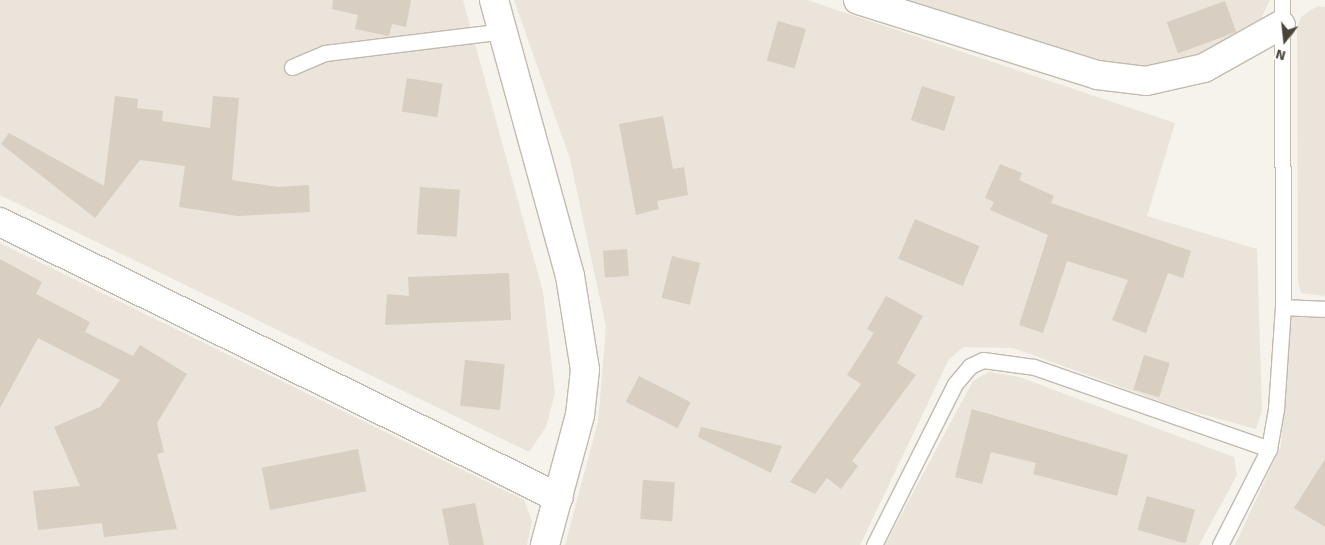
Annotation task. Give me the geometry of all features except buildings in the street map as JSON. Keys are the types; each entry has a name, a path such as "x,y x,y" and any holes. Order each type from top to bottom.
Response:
{"street":[{"path":"494,0 570,276 584,370 580,415 545,545"},
{"path":"858,0 1097,75 1146,81 1204,68 1282,12"},
{"path":"0,222 559,498"}],"lane":[{"path":"1220,545 1269,449 1283,307 1282,12"},
{"path":"292,67 324,53 503,31"},
{"path":"1283,307 1325,309"},
{"path":"874,545 955,384 970,366 983,360 1034,367 1269,449"}],"shaded area":[{"path":"0,0 463,0 543,292 555,393 546,427 529,452 0,195"},
{"path":"514,0 807,0 1175,123 1147,216 1257,249 1262,411 1256,429 1176,407 1013,348 964,347 949,359 860,545 565,545 598,422 606,327 570,159"},
{"path":"893,0 1270,0 1259,23 1191,63 1129,69 1081,60"},
{"path":"1317,6 1325,7 1325,296 1301,293 1298,282 1297,29 1301,17"},
{"path":"0,243 524,500 532,521 527,545 0,545"},
{"path":"1290,312 1325,315 1325,545 1235,545 1281,446"},
{"path":"989,372 1019,377 1234,457 1237,475 1199,545 885,545 973,381"}]}
